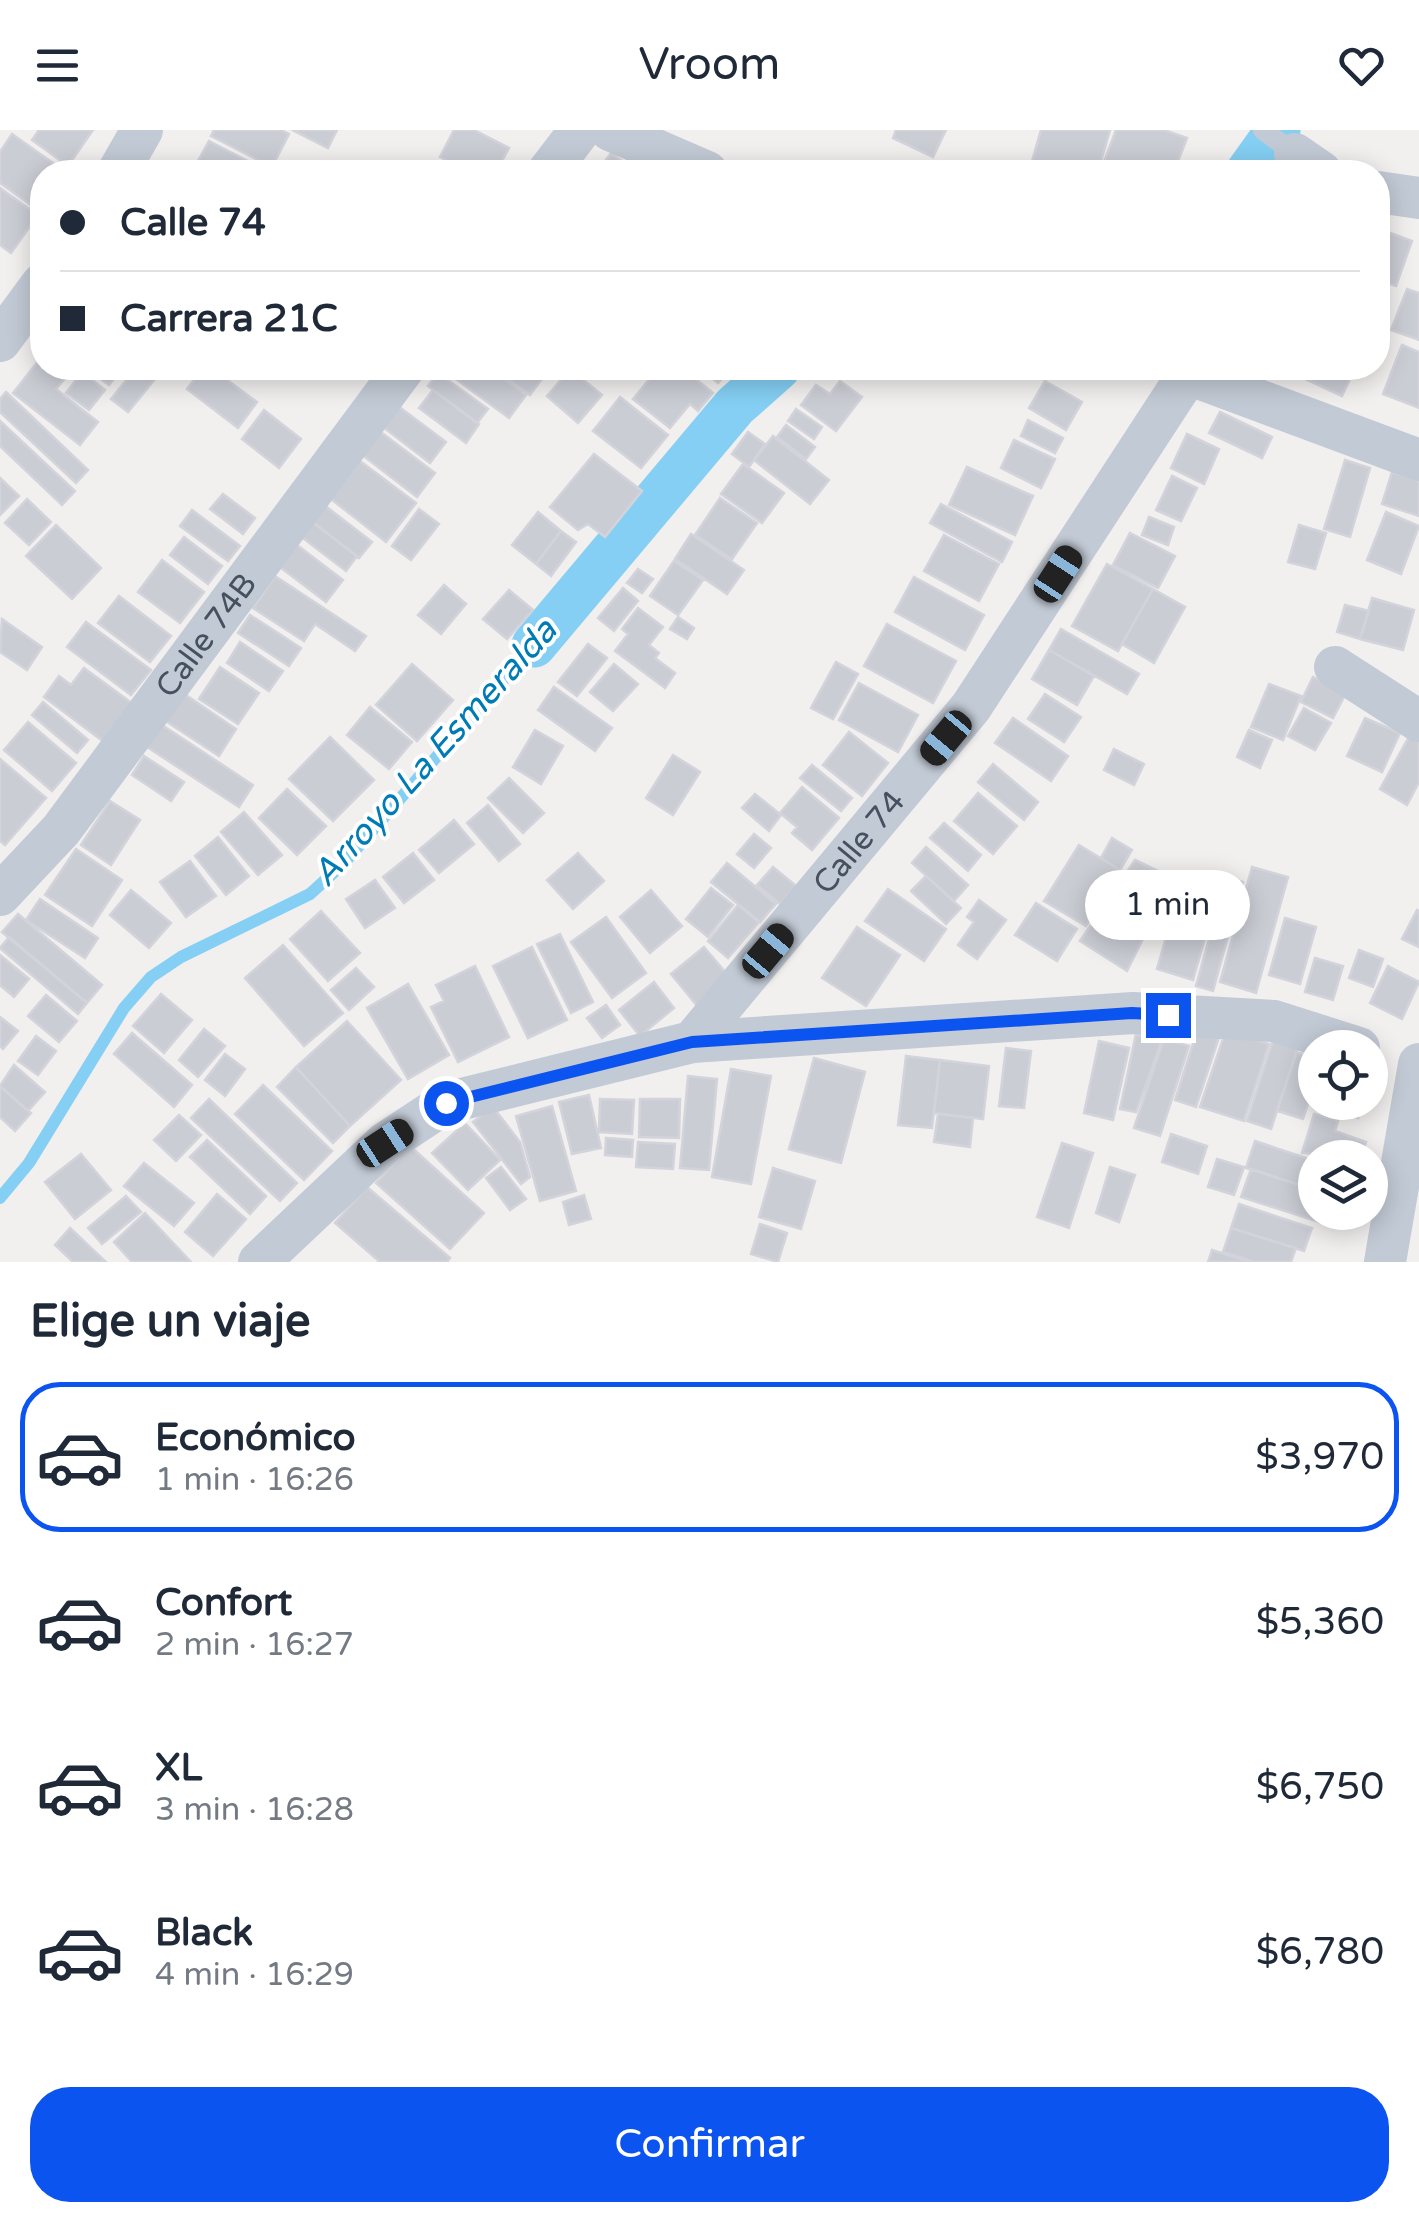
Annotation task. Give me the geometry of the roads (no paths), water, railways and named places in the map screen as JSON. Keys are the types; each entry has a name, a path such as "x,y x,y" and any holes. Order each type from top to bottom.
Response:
{"street":[{"path":"125,160 142,130"},
{"path":"557,160 580,130"},
{"path":"610,130 679,160"},
{"path":"1390,194 1419,198"},
{"path":"0,341 30,300"},
{"name":"Calle 74B","path":"0,896 61,830 395,380"},
{"name":"Calle 74","path":"692,1042 971,707 1184,380"},
{"path":"1213,380 1419,460"},
{"path":"1335,667 1419,721"},
{"path":"259,1262 385,1143 446,1103 692,1042 1132,1013 1274,1021 1302,1030"},
{"path":"1384,1262 1418,1065 1388,1056"}],"waterway":[{"name":"Arroyo La Esmeralda","path":"1257,160 1278,130"},
{"name":"Arroyo La Esmeralda","path":"534,645 735,406 764,380"},
{"name":"Arroyo La Esmeralda","path":"0,1198 29,1163 124,1008 151,977 181,957 310,894 344,863 534,645"}]}
